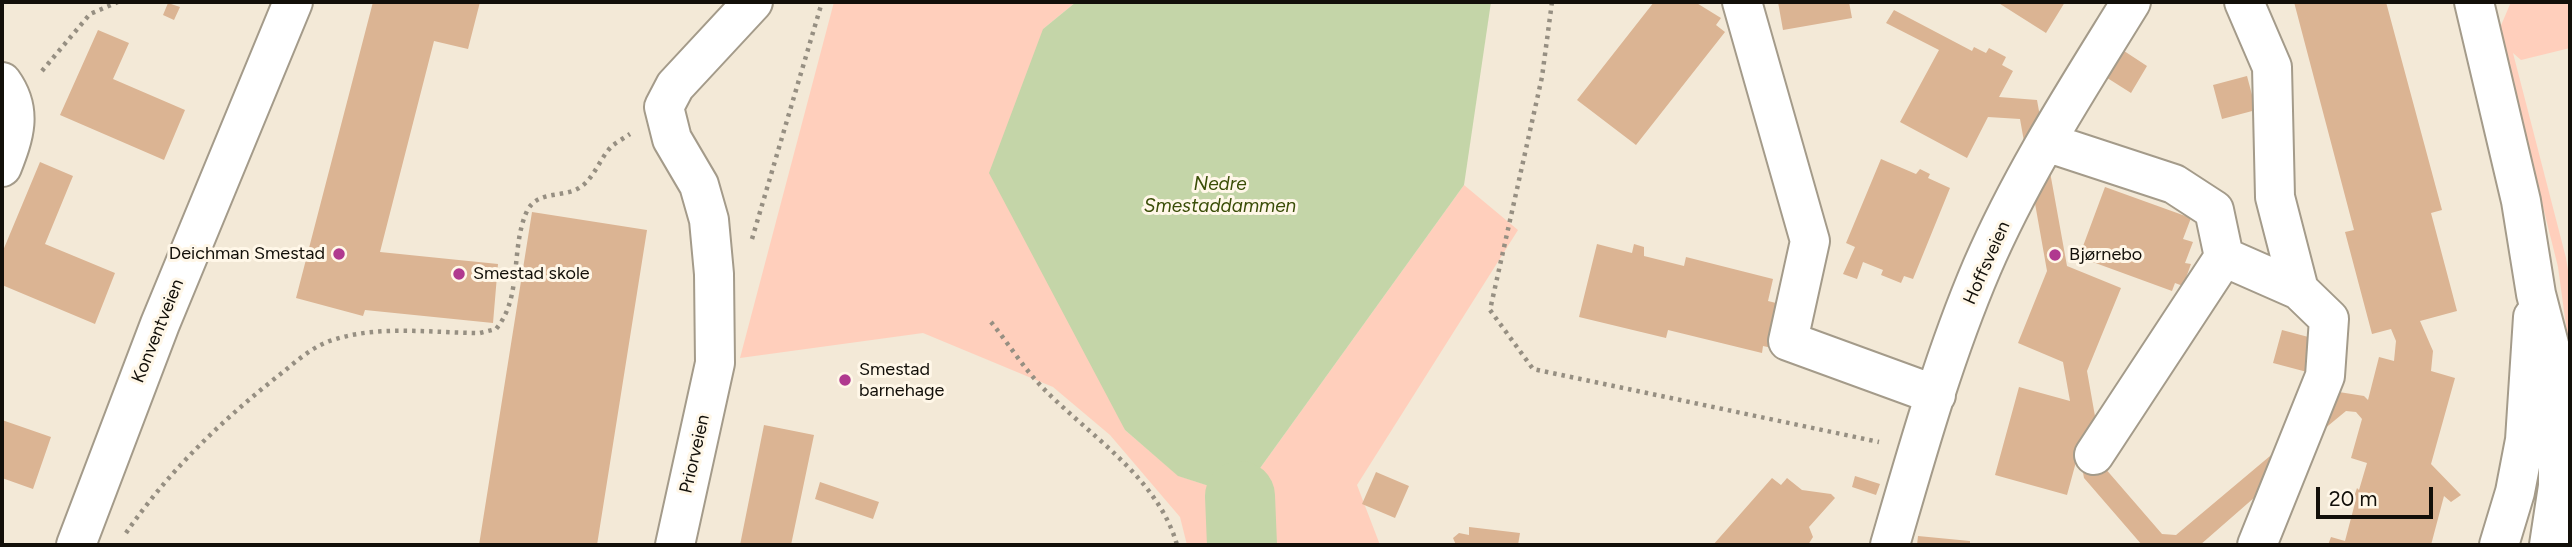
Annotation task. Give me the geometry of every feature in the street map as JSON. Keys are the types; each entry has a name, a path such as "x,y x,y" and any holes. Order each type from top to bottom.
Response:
{"street":[{"name":"Konventveien","path":"76,545 160,324 293,2"},
{"path":"666,122 664,107 667,96 753,2"},
{"path":"1742,2 1810,241 1788,341 1936,395"},
{"name":"Hoffsveien","path":"1890,545 1917,450 1982,266 2046,142 2131,2"},
{"path":"2244,2 2272,67 2275,197 2299,290"},
{"path":"2474,2 2521,201 2536,294 2558,379 2560,450 2549,545"},
{"path":"2,167 16,113 7,89"},
{"name":"Priorveien","path":"666,122 672,139 699,185 709,220 716,363 675,545"},
{"path":"2046,142 2174,184 2214,211 2224,257 2094,455"},
{"path":"2224,257 2299,290 2329,319 2325,376 2258,545"},
{"path":"2499,545 2515,492 2525,440 2536,294"}],"path":[{"path":"7,89 34,80 90,14 118,2"},
{"path":"751,243 822,2"},
{"path":"1552,2 1542,77 1490,310 1532,369 1917,450"},
{"path":"125,534 166,479 234,411 314,348 334,339 366,332 480,333 496,329 508,313 523,227 531,205 538,199 576,190 588,182 611,147 634,132 666,122"},
{"path":"991,322 1040,385 1142,484 1162,509 1177,545"}],"shaded area":[{"path":"834,2 1076,2 1043,29 1125,430 1179,476 1240,496 1464,185 1518,230 1357,485 1380,545 1187,545 1180,517 1110,435 1053,387 923,333 740,358"},
{"path":"2511,2 2570,2 2570,48 2521,60 2513,53 2566,258 2570,283 2570,355 2558,267 2499,30"}],"water":[{"name":"Nedre Smestaddammen","path":"1076,2 1491,2 1464,185 1240,496 1178,476 1125,430 989,173 1043,29"}],"building":[{"path":"373,2 480,2 468,49 434,41 380,252 498,264 493,323 365,310 363,316 296,298"},
{"path":"1654,2 1695,2 1721,18 1716,25 1725,32 1636,145 1577,100"},
{"path":"1778,2 1849,2 1852,18 1783,30"},
{"path":"1997,2 2065,2 2046,33"},
{"path":"2294,2 2386,2 2442,210 2431,213 2457,311 2420,321 2433,351 2431,371 2455,378 2431,464 2461,495 2451,502 2444,496 2431,545 2328,545 2331,537 2345,541 2355,503 2353,500 2367,463 2351,458 2362,419 2356,412 2346,411 2306,444 2310,449 2200,545 2142,545 2084,478 2079,451 2067,495 1995,475 2019,387 2070,401 2063,362 2018,343 2047,271 2020,119 1988,117 1967,158 1900,122 1939,50 1886,23 1894,10 1972,51 1974,47 1986,53 1989,48 2006,57 2002,65 2013,71 1999,97 2037,100 2067,266 2121,288 2087,371 2104,467 2162,534 2176,535 2295,435 2294,431 2339,392 2364,396 2368,400 2379,357 2394,361 2396,341 2391,329 2372,334 2345,232 2354,230"},
{"path":"168,3 180,7 174,20 163,15"},
{"path":"98,30 129,43 113,79 185,110 164,160 60,115"},
{"path":"2118,47 2147,66 2131,93 2101,74"},
{"path":"2247,76 2256,110 2222,119 2213,85"},
{"path":"1881,159 1916,174 1920,169 1930,174 1928,178 1950,188 1913,279 1904,276 1901,283 1881,275 1883,270 1863,262 1857,279 1843,274 1855,247 1846,243"},
{"path":"40,162 73,176 45,244 115,273 95,324 2,285 2,253"},
{"path":"2105,187 2191,218 2183,239 2193,242 2185,263 2191,264 2183,286 2175,283 2172,291 2079,257"},
{"path":"532,212 647,230 597,545 479,545"},
{"path":"1597,244 1632,253 1634,244 1644,247 1644,256 1684,266 1686,257 1773,279 1768,301 1776,303 1771,324 1777,326 1772,348 1763,346 1762,353 1668,330 1666,338 1579,317"},
{"path":"2282,330 2316,339 2307,372 2273,363"},
{"path":"2,420 51,437 33,489 2,478"},
{"path":"764,425 814,435 791,545 740,545"},
{"path":"1376,472 1409,486 1395,518 1362,504"},
{"path":"1855,476 1880,484 1876,495 1852,487"},
{"path":"1772,478 1781,485 1787,478 1802,490 1831,494 1835,498 1809,527 1813,537 1808,545 1713,545"},
{"path":"820,482 879,502 873,519 815,499"},
{"path":"1469,527 1520,533 1518,545 1456,545 1453,538 1459,533 1469,535"},
{"path":"1918,536 1970,541 1970,545 1917,545"}],"waterway":[{"path":"1240,496 1242,545"}],"place":[{"name":"Deichman Smestad","path":"339,254"},
{"name":"Bjørnebo","path":"2055,255"},
{"name":"Smestad skole","path":"459,274"},
{"name":"Smestad barnehage","path":"845,380"}]}
